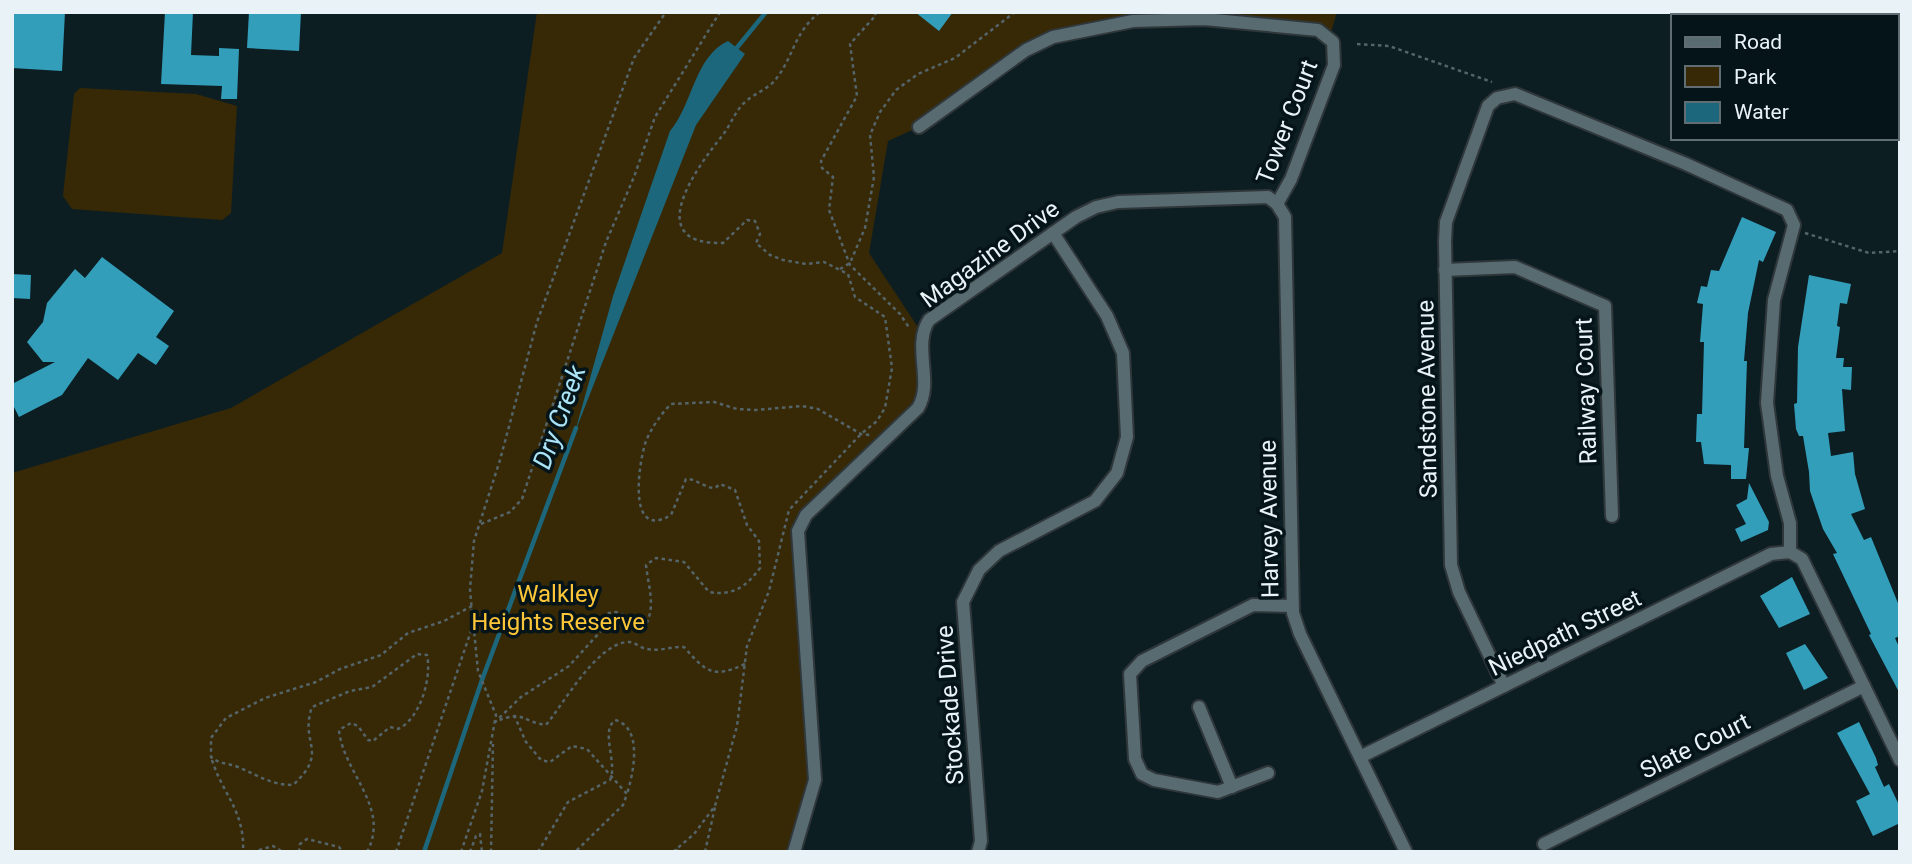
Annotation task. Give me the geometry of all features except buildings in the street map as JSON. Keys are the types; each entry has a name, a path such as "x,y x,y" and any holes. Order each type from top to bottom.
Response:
{"street":[{"name":"Tower Court","path":"919,127 1026,50 1053,37 1133,21 1204,19 1318,30 1333,43 1335,65 1291,179 1277,204"},
{"name":"Sandstone Avenue","path":"1504,686 1459,592 1451,565 1446,222 1488,106 1497,98 1515,94 1686,164 1787,210 1794,225"},
{"name":"Magazine Drive","path":"794,852 815,780 797,545 800,524 918,408 924,394 923,335 929,320 1085,212 1118,202 1268,197 1277,204"},
{"name":"Harvey Avenue","path":"1277,204 1284,216 1292,606 1300,634 1406,852"},
{"path":"1794,225 1774,300 1768,403 1777,475 1790,523 1790,552 1801,559 1900,760"},
{"name":"Stockade Drive","path":"978,852 981,841 963,602 979,570 999,551 1096,501 1117,473 1127,437 1123,352 1107,316 1053,233"},
{"name":"Railway Court","path":"1445,270 1515,267 1605,306 1612,516"},
{"name":"Niedpath Street","path":"1360,757 1771,555 1790,552"},
{"path":"1268,773 1218,792 1154,780 1142,774 1135,759 1130,674 1142,661 1253,605 1292,606"},
{"name":"Slate Court","path":"1544,844 1864,686"},
{"path":"1199,707 1232,787"}],"path":[{"path":"491,852 496,715 478,671 473,625 472,561 479,525 537,322 634,58 666,12"},
{"path":"479,525 510,512 522,499 606,242 634,177 655,117 720,12"},
{"path":"820,12 804,26 775,81 744,103 688,182 680,205 684,230 696,240 723,243 747,220 755,221 760,234 756,243 770,255 806,264 824,262 848,274 855,297 886,317 892,368 890,387"},
{"path":"835,12 857,12"},
{"path":"874,12 876,15 872,23 850,44 857,96 821,161 822,168 833,177 829,210 850,265 909,324 911,334"},
{"path":"1357,44 1389,46 1492,82"},
{"path":"1794,225 1809,236 1860,251 1900,251"},
{"path":"495,722 521,697 569,666 600,632 602,619 608,614 616,612 646,624 651,616 651,593 646,565 656,558 684,562 709,592 717,593 730,593 742,588 760,568 759,541 747,525 735,490 727,486 720,484 715,488 707,488 694,479 686,479 671,515 658,520 649,519 643,513 639,495 646,441 660,415 671,404 714,402 737,409 756,410 802,406 818,409 865,436 876,435"},
{"path":"243,852 237,808 217,777 211,757 211,738 226,718 265,698 316,682 340,669 381,655 408,633 444,621 472,606"},
{"path":"396,852 473,625"},
{"path":"495,722 514,716 546,725 591,668 610,648 622,643 631,641 656,650 684,647 696,663 716,672 745,664 737,726 705,852"},
{"path":"211,757 250,776 282,785 293,785 311,765 314,750 307,720 312,707 350,691 372,687 418,654 427,655 428,672 421,699 412,719 405,726 398,729 390,727 373,741 368,740 358,726 351,723 339,730 372,808 375,829 367,852"},
{"path":"514,716 526,742 541,760 550,762 572,746 580,746 587,749 613,774 627,794"},
{"path":"538,852 568,802 604,785 613,774 609,733 612,722 618,720 631,736 635,755 627,794 623,805 575,852"},
{"path":"461,852 482,792 494,734"},
{"path":"674,851 694,834 715,806"},
{"path":"470,852 476,836 480,834 482,852"},
{"path":"299,852 300,844 307,839 315,839 326,846 339,847 342,852"},
{"path":"252,852 273,846 283,852"},
{"path":"674,851 685,852"}],"green space":[{"name":"Walkley Heights Reserve","path":"537,12 1337,12 1329,39 1259,25 1151,21 1026,50 919,127 888,141 869,253 923,335 922,402 800,524 815,780 794,852 12,852 12,473 231,408 502,253"},
{"path":"80,88 196,94 237,106 231,213 222,220 72,209 63,196 74,94"}],"water":[{"path":"728,41 745,54 696,125 575,432 613,296 670,131 708,58"}],"waterway":[{"name":"Dry Creek","path":"735,50 766,12"},
{"name":"Dry Creek","path":"424,852 482,680 576,428"}]}
